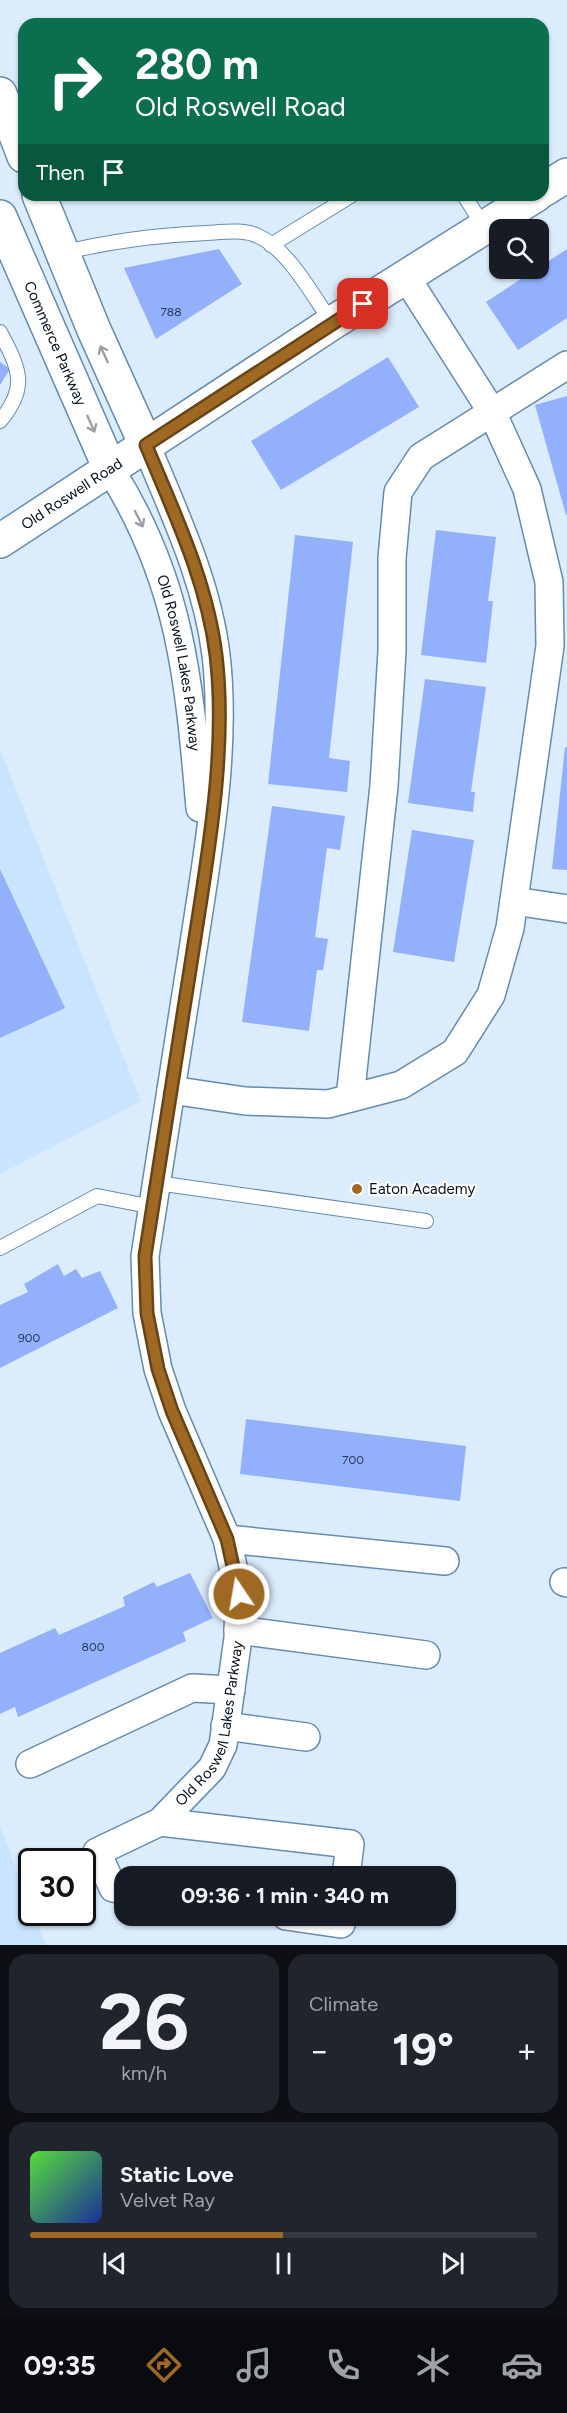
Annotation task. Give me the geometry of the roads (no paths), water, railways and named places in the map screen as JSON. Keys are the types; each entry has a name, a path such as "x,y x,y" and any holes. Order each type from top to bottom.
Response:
{"street":[{"path":"0,94 18,140"},
{"path":"549,186 567,175"},
{"path":"41,201 94,330 146,445"},
{"name":"Old Roswell Road","path":"0,541 332,323 526,201"},
{"name":"Commerce Parkway","path":"0,217 7,253 110,469"},
{"path":"171,1090 256,1101 328,1104 401,1085 455,1052 491,995 510,928 550,646 549,582 527,489 492,412 406,277"},
{"path":"350,1098 384,786 392,651 392,558 398,492 421,457 567,365"},
{"name":"Old Roswell Lakes Parkway","path":"114,1888 98,1852 160,1822 212,1768 223,1745 238,1630 239,1594 227,1539 172,1411 158,1369 147,1313 145,1267 206,870 218,754 219,702 216,654 207,608 193,561 146,445"},
{"name":"Old Roswell Lakes Parkway","path":"110,469 145,530 175,616 191,704 206,870"},
{"path":"514,901 567,909"},
{"path":"227,1539 444,1561"},
{"path":"238,1630 426,1655"},
{"path":"30,1764 192,1689 231,1690"},
{"path":"225,1726 306,1737"},
{"path":"160,1822 350,1844 347,1866"}],"lane":[{"path":"272,245 342,201"},
{"path":"468,201 484,227"},
{"path":"62,253 106,242 151,236 211,232 257,235 272,245 300,276 332,323"},
{"path":"0,332 16,362 20,382 12,408 0,421"},
{"path":"0,1248 97,1196 155,1195 426,1221"}],"place":[{"name":"Eaton Academy","path":"357,1189"}]}
